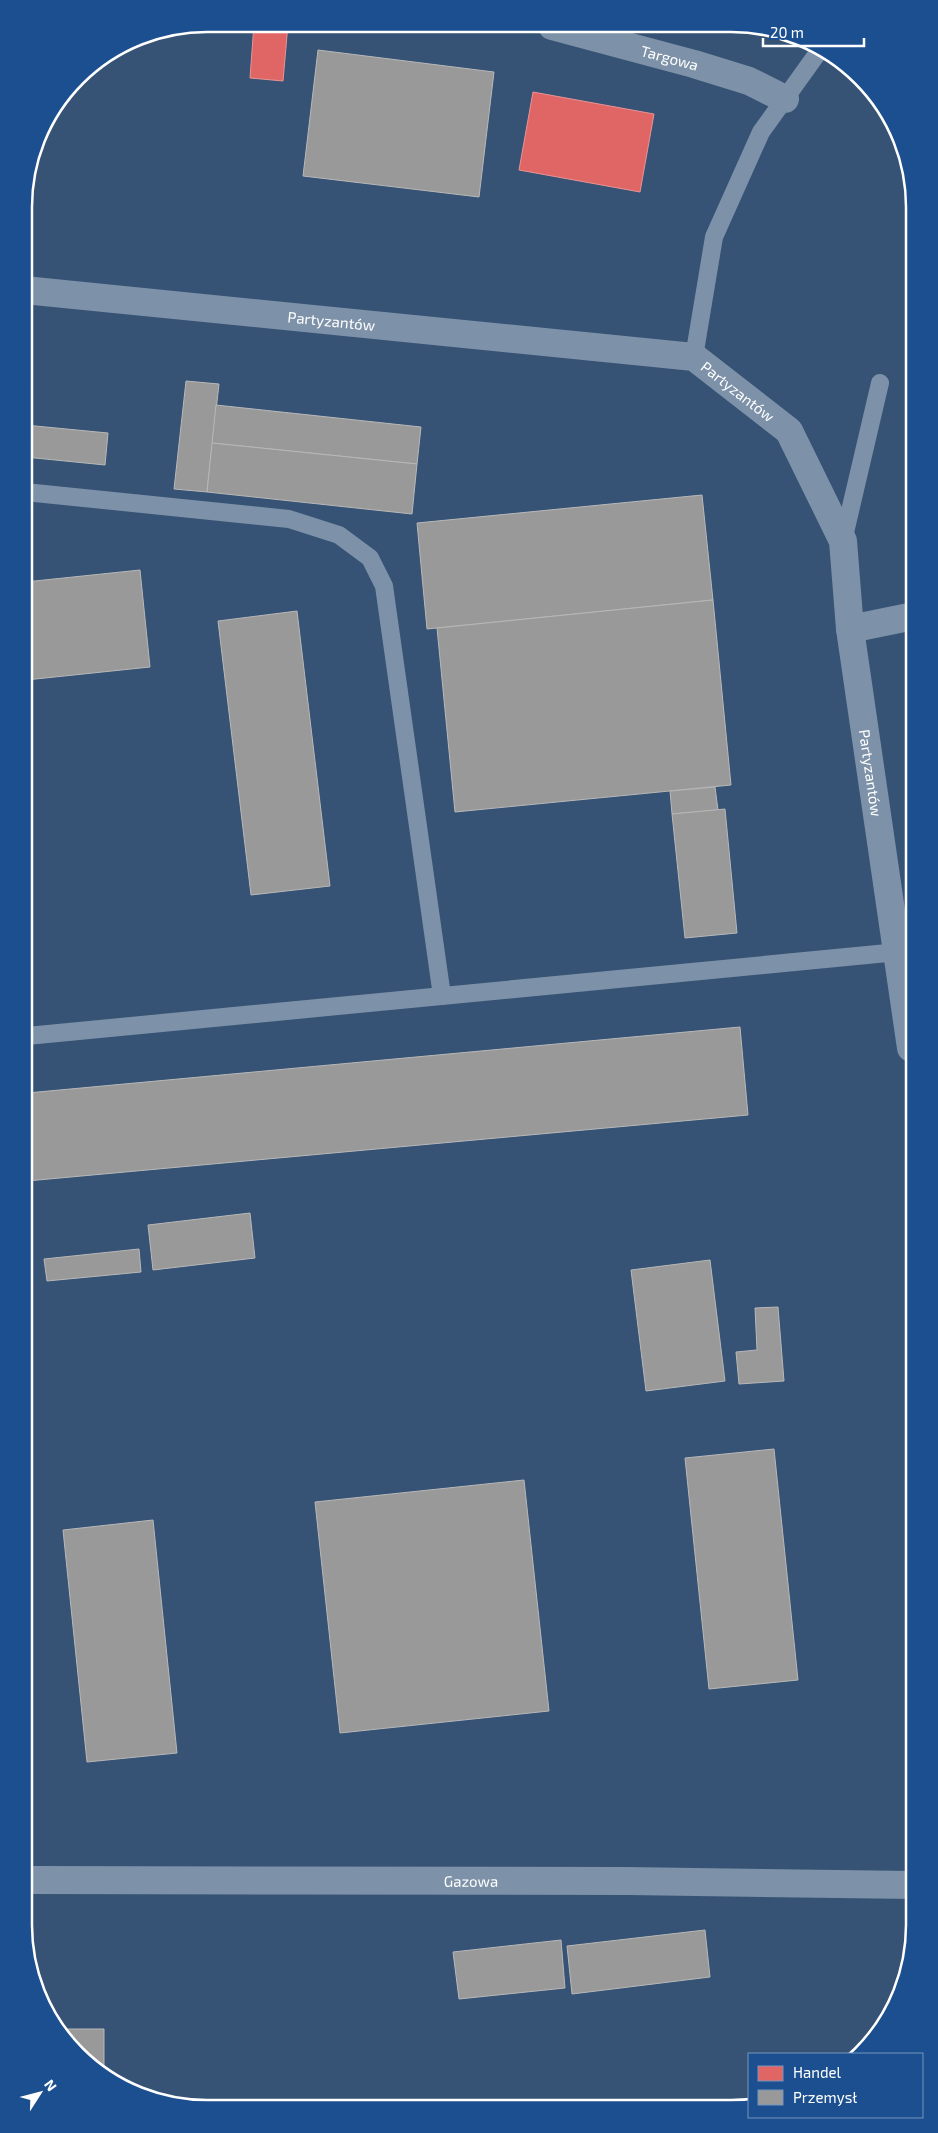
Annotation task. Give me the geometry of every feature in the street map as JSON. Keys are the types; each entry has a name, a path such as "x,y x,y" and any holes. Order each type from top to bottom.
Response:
{"street":[{"name":"Targowa","path":"576,32 750,81 785,99"},
{"name":"Partyzantów","path":"33,291 694,358 789,431 843,542 850,629 906,1008"},
{"path":"850,629 906,618"},
{"name":"Gazowa","path":"32,1880 627,1881 905,1885"}],"lane":[{"path":"694,358 714,237 761,132 816,55"},
{"path":"843,542 880,383"},
{"path":"33,493 289,519 339,534 370,558 384,586 442,996"},
{"path":"33,1035 898,952"}],"building: Handel":[{"path":"253,33 287,33 283,81 250,78"},
{"path":"533,92 654,114 640,192 519,170"}],"building: Przemysł":[{"path":"318,50 494,72 479,197 303,176"},
{"path":"186,381 219,384 207,492 174,489"},
{"path":"216,405 421,427 417,464 212,443"},
{"path":"33,426 108,433 105,465 33,458"},
{"path":"212,443 417,464 412,514 207,492"},
{"path":"702,495 713,600 427,629 417,523"},
{"path":"140,570 150,667 33,679 33,581"},
{"path":"713,600 731,785 455,812 437,628"},
{"path":"297,611 330,886 251,895 218,621"},
{"path":"715,787 718,810 672,814 670,791"},
{"path":"725,809 737,933 685,938 672,814"},
{"path":"740,1027 748,1115 32,1181 32,1092"},
{"path":"250,1213 255,1258 153,1270 148,1225"},
{"path":"139,1249 141,1272 47,1281 44,1259"},
{"path":"710,1260 725,1381 646,1391 631,1270"},
{"path":"778,1307 784,1381 739,1384 736,1352 757,1350 755,1308"},
{"path":"774,1449 798,1680 709,1689 685,1458"},
{"path":"524,1480 549,1711 340,1733 315,1502"},
{"path":"153,1520 177,1753 87,1762 63,1530"},
{"path":"705,1930 710,1977 572,1994 567,1946"},
{"path":"561,1940 565,1988 459,1999 453,1952"},
{"path":"67,2029 104,2029 104,2066 76,2041"}]}
